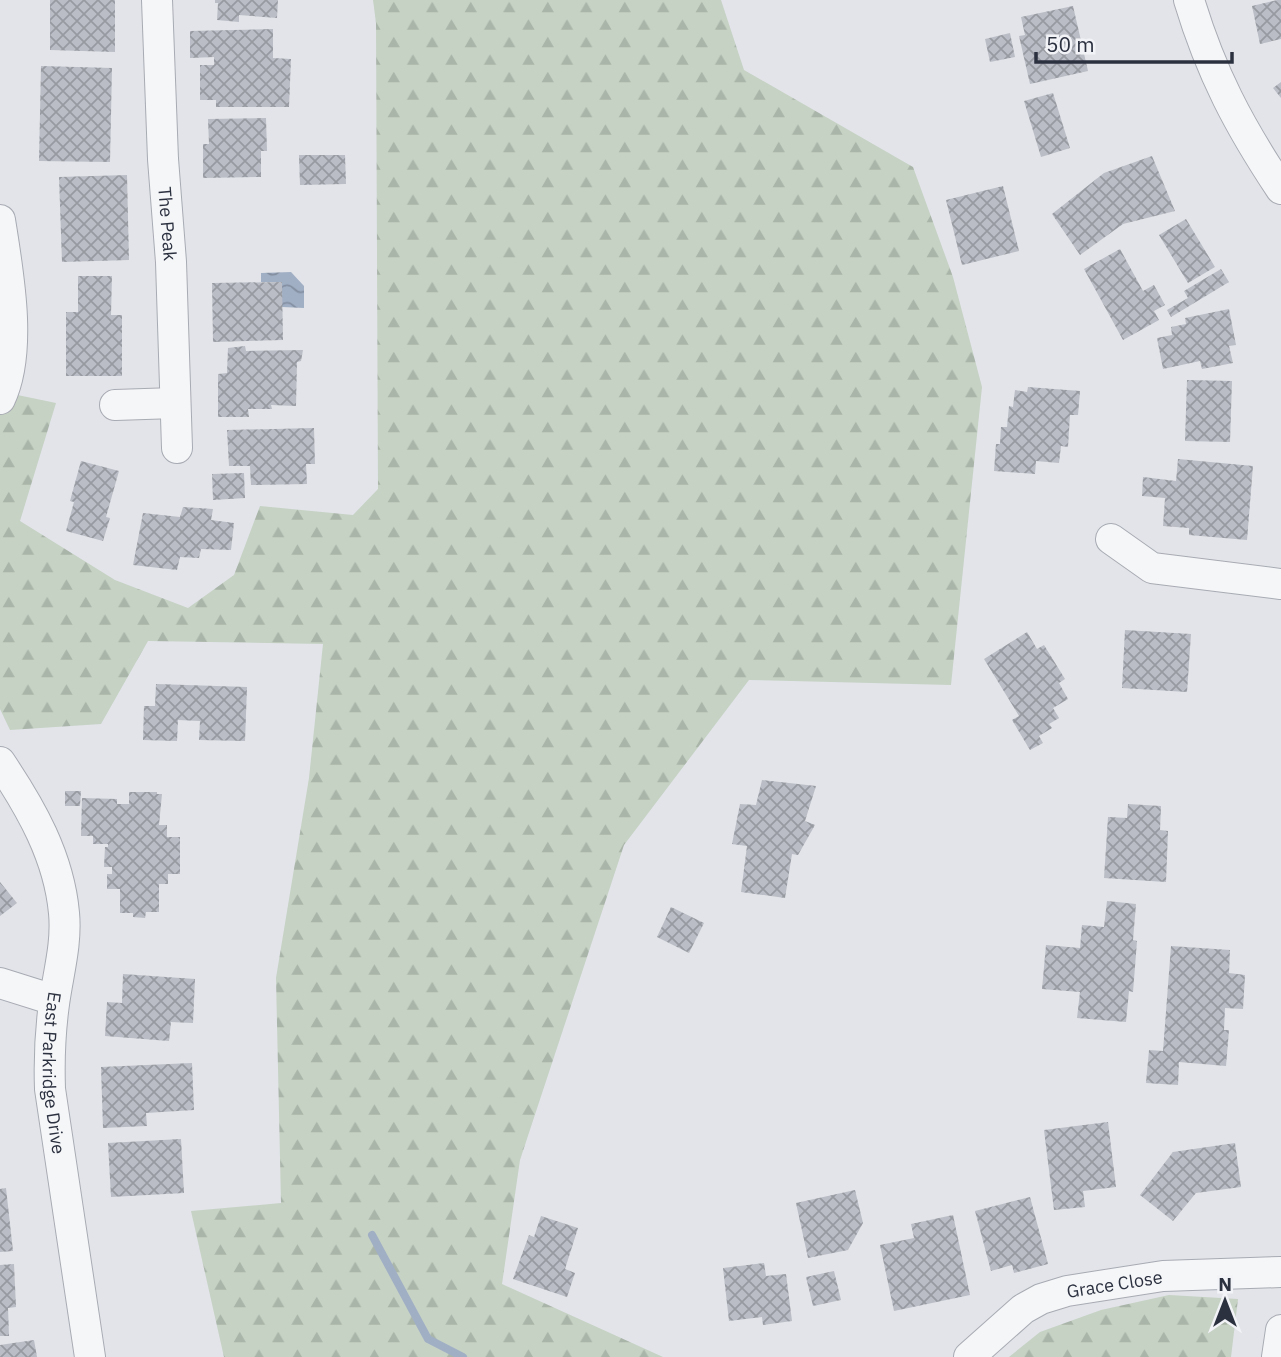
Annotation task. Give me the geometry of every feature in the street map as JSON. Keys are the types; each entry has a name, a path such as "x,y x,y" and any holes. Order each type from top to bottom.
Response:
{"street":[{"name":"The Peak","path":"157,0 163,159 171,262 177,448"},
{"path":"1189,0 1202,41 1240,125 1281,189"},
{"path":"0,220 12,329 10,370 0,399"},
{"path":"115,405 175,403"},
{"path":"1111,539 1152,568 1281,584"},
{"name":"East Parkridge Drive","path":"0,762 27,802 47,845 59,881 64,915 62,961 49,1045 50,1090 90,1357"},
{"path":"0,983 54,1000"},
{"name":"Grace Close","path":"969,1357 1023,1309 1041,1299 1163,1276 1281,1272"},
{"path":"1277,1357 1281,1330"}],"green space":[{"path":"373,0 721,0 744,70 913,167 953,277 982,387 951,685 749,680 624,845 520,1160 502,1284 663,1357 224,1357 191,1211 281,1203 276,978 309,778 323,644 148,641 101,724 10,730 0,709 0,255 3,392 56,403 20,521 115,580 188,608 234,575 260,506 353,515 378,489 376,23"},
{"path":"1169,1295 1238,1299 1231,1357 1009,1357 1040,1332 1101,1310"}],"water":[{"path":"291,272 304,286 304,308 282,307 282,282 261,282 261,273"}],"building":[{"path":"50,0 115,0 115,52 50,50"},
{"path":"215,0 278,0 277,18 239,15 239,22 217,20 218,3 215,3"},
{"path":"1281,0 1281,39 1260,44 1252,6"},
{"path":"1073,6 1088,71 1030,84 1019,36 1025,35 1021,17"},
{"path":"273,29 273,58 291,59 289,107 216,107 216,100 200,100 200,65 214,65 214,57 190,58 190,31"},
{"path":"1010,33 1015,57 990,62 985,39"},
{"path":"41,66 112,68 110,162 39,161"},
{"path":"1281,82 1281,98 1273,88"},
{"path":"1053,93 1070,148 1041,157 1024,101"},
{"path":"266,118 267,151 261,151 261,177 203,178 203,144 209,144 208,119"},
{"path":"299,155 345,155 346,184 300,185"},
{"path":"1152,156 1175,211 1123,224 1080,255 1052,214 1104,173"},
{"path":"127,175 129,260 62,262 59,177"},
{"path":"1003,186 1019,251 962,265 946,200"},
{"path":"1186,219 1215,267 1188,283 1159,235"},
{"path":"1120,249 1143,291 1154,285 1165,305 1154,311 1159,320 1123,340 1084,269"},
{"path":"1221,269 1229,282 1171,317 1167,310 1188,298 1184,291"},
{"path":"78,276 112,276 111,315 122,315 122,376 66,376 66,312 78,312"},
{"path":"282,282 283,340 213,342 212,283"},
{"path":"1229,309 1236,345 1229,346 1233,363 1202,369 1200,361 1163,369 1157,338 1172,335 1171,327 1186,324 1185,318"},
{"path":"245,346 246,351 303,350 301,361 297,362 296,406 271,405 272,409 248,409 249,417 218,417 218,374 227,373 228,348"},
{"path":"1187,380 1232,381 1230,442 1185,441"},
{"path":"1028,387 1080,391 1078,415 1070,415 1068,447 1061,446 1059,463 1036,461 1035,474 994,471 996,444 1000,444 1001,427 1007,427 1009,406 1013,407 1015,390 1027,392"},
{"path":"314,428 315,464 306,464 307,484 251,485 250,466 229,466 227,430"},
{"path":"1178,459 1253,466 1247,540 1189,535 1189,528 1163,526 1165,498 1142,496 1143,477 1176,481"},
{"path":"81,461 119,471 106,517 110,518 103,541 66,531 74,502 70,501"},
{"path":"244,473 245,498 213,500 212,474"},
{"path":"183,507 213,509 211,520 234,523 231,550 201,549 199,558 180,557 177,570 133,565 143,513 180,517"},
{"path":"1125,630 1191,634 1187,692 1122,688"},
{"path":"1027,632 1037,649 1044,645 1065,679 1059,683 1068,699 1053,708 1059,718 1049,724 1052,728 1039,736 1043,743 1030,750 1012,720 1019,716 984,659"},
{"path":"156,684 247,687 245,741 199,740 200,721 178,720 177,741 143,740 144,706 155,706"},
{"path":"762,780 816,786 805,821 815,825 798,855 792,854 785,898 741,892 747,846 732,844 740,804 756,805"},
{"path":"65,791 81,791 80,806 65,806"},
{"path":"129,792 162,794 159,825 167,825 167,837 180,837 180,874 168,874 168,884 159,884 159,912 146,912 145,918 133,917 133,913 120,913 120,889 107,889 107,874 112,874 112,867 104,867 105,847 108,847 108,844 93,844 93,836 81,836 82,798 117,799 117,804 129,804"},
{"path":"1128,804 1161,806 1160,830 1168,831 1166,882 1104,878 1108,817 1127,818"},
{"path":"0,882 17,903 0,916"},
{"path":"1107,901 1136,904 1133,940 1137,941 1133,992 1129,991 1126,1022 1077,1018 1080,992 1042,989 1046,945 1080,948 1082,925 1104,927"},
{"path":"671,907 704,923 689,953 657,937"},
{"path":"1171,946 1230,950 1229,973 1245,975 1243,1009 1225,1008 1224,1030 1229,1030 1226,1066 1179,1062 1178,1085 1146,1083 1149,1050 1163,1051"},
{"path":"123,974 195,979 193,1023 171,1022 169,1041 105,1036 107,1002 122,1003"},
{"path":"192,1063 194,1110 146,1113 147,1126 103,1128 101,1067"},
{"path":"1108,1122 1116,1187 1083,1191 1085,1207 1054,1210 1044,1130"},
{"path":"181,1139 184,1193 111,1197 108,1143"},
{"path":"1235,1143 1241,1187 1196,1193 1173,1221 1140,1195 1173,1152"},
{"path":"6,1188 13,1251 0,1252 0,1189"},
{"path":"855,1190 863,1223 848,1250 808,1258 796,1203"},
{"path":"1030,1197 1048,1264 1014,1273 1012,1265 991,1271 975,1211"},
{"path":"953,1215 970,1295 894,1311 880,1245 914,1238 911,1224"},
{"path":"541,1216 578,1228 565,1269 575,1273 567,1297 513,1279 529,1235 534,1237"},
{"path":"764,1263 766,1276 786,1274 792,1321 763,1325 762,1317 729,1321 723,1268"},
{"path":"14,1264 16,1307 8,1308 9,1336 0,1336 0,1265"},
{"path":"834,1271 841,1300 813,1306 806,1277"},
{"path":"34,1340 37,1357 0,1357 0,1345"}],"waterway":[{"path":"372,1235 428,1339 463,1357"}]}
